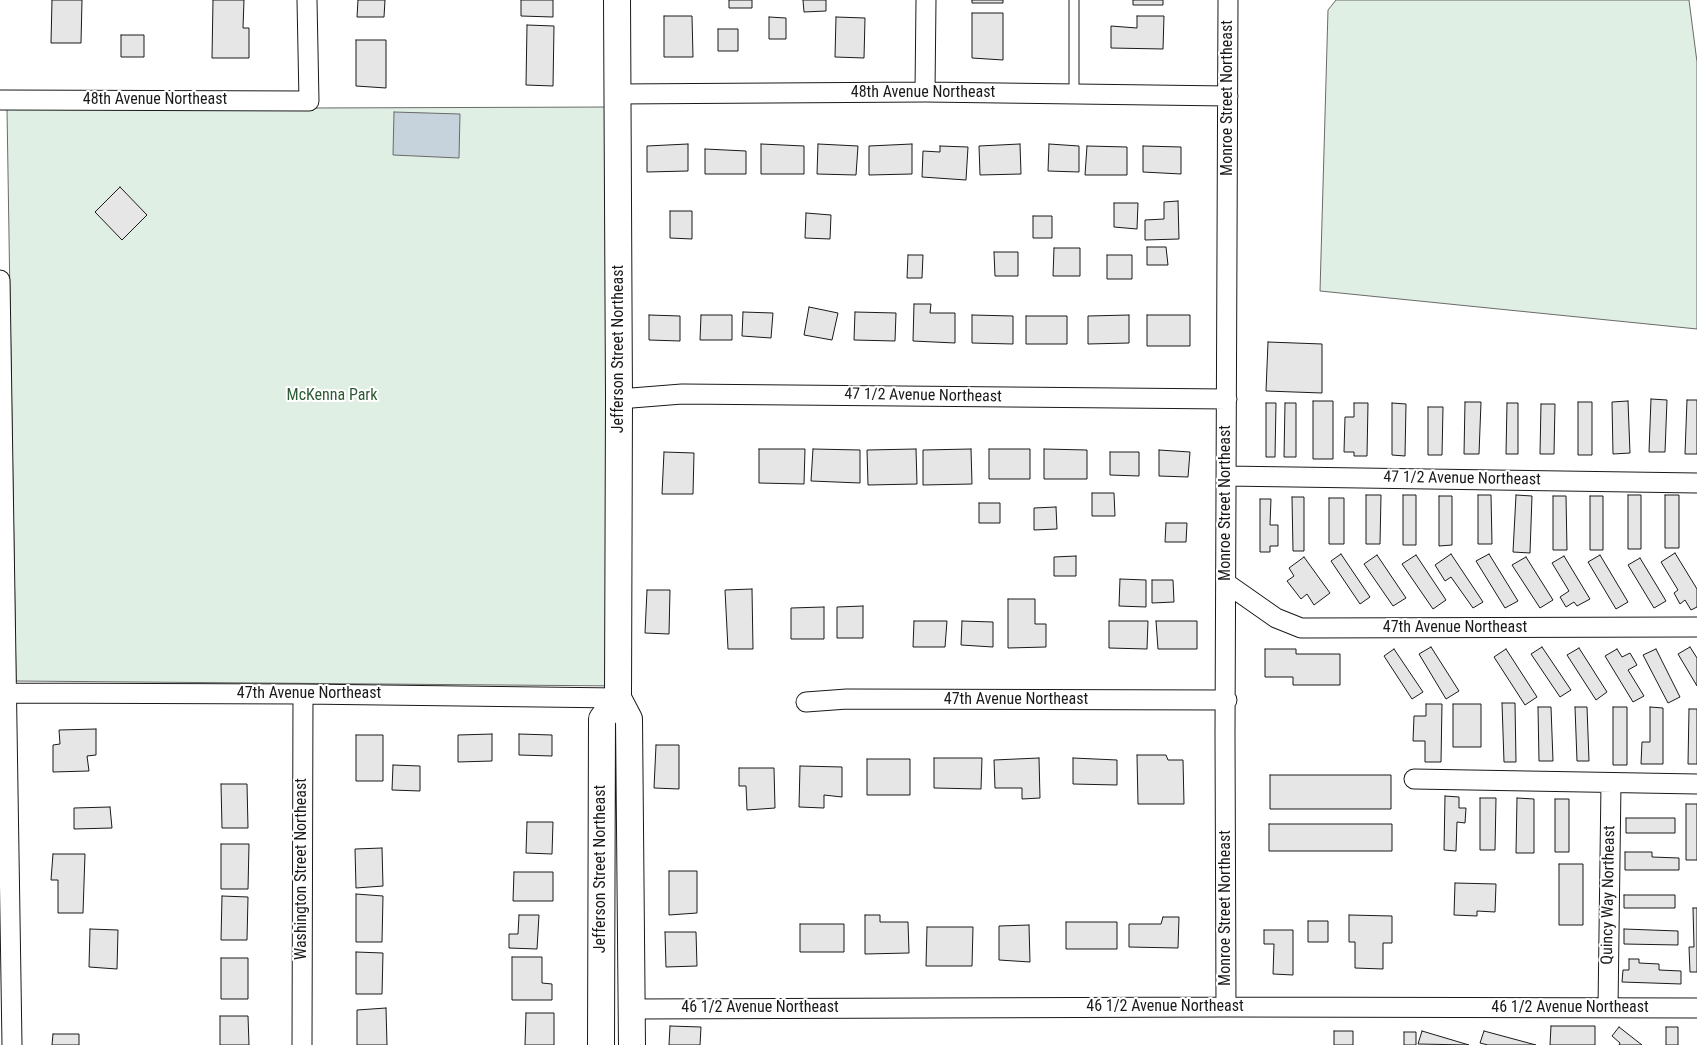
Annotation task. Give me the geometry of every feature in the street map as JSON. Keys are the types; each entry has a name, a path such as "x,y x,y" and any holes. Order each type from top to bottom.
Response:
{"street":[{"name":"48th Avenue Northeast","path":"0,100 309,101 307,0"},
{"name":"Jefferson Street Northeast","path":"617,0 618,698 629,719 632,1045"},
{"path":"925,92 926,0"},
{"name":"Monroe Street Northeast","path":"1226,1007 1228,0"},
{"name":"48th Avenue Northeast","path":"618,94 925,92 1228,96"},
{"path":"0,280 3,693 12,1045"},
{"name":"47 1/2 Avenue Northeast","path":"619,399 682,394 1227,399"},
{"name":"47 1/2 Avenue Northeast","path":"1226,476 1697,483"},
{"name":"47th Avenue Northeast","path":"1226,583 1276,618 1301,628 1697,627"},
{"name":"47th Avenue Northeast","path":"3,693 618,698"},
{"name":"Washington Street Northeast","path":"302,1045 303,694"},
{"name":"Jefferson Street Northeast","path":"601,1045 602,719 618,698"},
{"name":"47th Avenue Northeast","path":"806,702 847,699 1227,700"},
{"path":"1414,779 1697,784"},
{"name":"Quincy Way Northeast","path":"1608,1008 1611,783"},
{"name":"46 1/2 Avenue Northeast","path":"633,1008 1697,1008"}],"lane":[{"path":"1074,0 1074,94"}],"green space":[{"path":"1336,0 1689,0 1697,62 1697,329 1320,291 1328,10"},
{"name":"McKenna Park","path":"617,107 623,686 16,681 7,109"}],"shaded area":[{"path":"394,112 460,114 459,158 393,155"}],"building":[{"path":"52,0 82,0 81,43 51,43"},
{"path":"213,0 244,0 243,28 249,28 249,58 212,58"},
{"path":"358,0 385,0 384,17 357,17"},
{"path":"521,0 553,0 553,17 521,16"},
{"path":"729,0 752,0 752,8 729,8"},
{"path":"803,0 826,0 826,11 804,12"},
{"path":"972,0 1003,0 1003,3 972,3"},
{"path":"1133,0 1163,0 1163,5 1133,5"},
{"path":"972,13 1003,13 1003,60 972,58"},
{"path":"664,16 692,16 693,57 664,57"},
{"path":"1137,16 1164,16 1163,49 1111,48 1111,26 1137,28"},
{"path":"769,17 786,18 786,39 769,39"},
{"path":"836,17 865,18 864,58 835,57"},
{"path":"527,25 554,26 553,86 526,85"},
{"path":"718,29 738,29 738,51 718,51"},
{"path":"121,35 144,35 144,57 121,57"},
{"path":"356,40 386,40 386,88 356,86"},
{"path":"688,144 688,171 647,172 647,146"},
{"path":"761,144 804,146 804,174 761,174"},
{"path":"818,144 858,146 856,175 817,174"},
{"path":"912,144 912,174 869,175 869,146"},
{"path":"1020,144 1021,174 980,175 979,146"},
{"path":"1049,144 1079,146 1079,172 1048,171"},
{"path":"940,146 968,147 966,180 922,177 923,151 940,152"},
{"path":"1087,146 1127,147 1127,175 1085,175"},
{"path":"1143,146 1181,147 1181,174 1143,172"},
{"path":"705,149 746,151 746,174 705,174"},
{"path":"120,187 147,215 122,240 95,212"},
{"path":"1178,201 1179,239 1145,240 1145,220 1164,219 1164,202"},
{"path":"1114,203 1138,203 1137,229 1114,227"},
{"path":"670,211 692,211 692,239 670,238"},
{"path":"806,213 831,215 830,239 805,238"},
{"path":"1033,216 1052,216 1052,238 1033,238"},
{"path":"1147,247 1166,247 1168,265 1147,265"},
{"path":"1054,248 1080,248 1080,276 1053,276"},
{"path":"994,252 1018,252 1018,276 995,276"},
{"path":"908,255 923,255 922,278 907,278"},
{"path":"1107,255 1132,255 1132,279 1107,279"},
{"path":"914,304 931,304 930,313 955,313 955,343 913,341"},
{"path":"809,307 838,313 832,340 804,335"},
{"path":"743,312 773,313 771,338 742,336"},
{"path":"855,312 896,313 895,341 854,340"},
{"path":"649,315 680,316 680,341 649,340"},
{"path":"701,315 732,315 732,340 700,340"},
{"path":"972,315 1013,316 1013,344 972,343"},
{"path":"1129,315 1129,343 1088,344 1088,316"},
{"path":"1147,315 1190,315 1190,346 1147,346"},
{"path":"1026,316 1067,316 1067,344 1026,344"},
{"path":"1268,342 1322,344 1322,393 1266,391"},
{"path":"1651,399 1667,400 1665,452 1649,452"},
{"path":"1687,400 1697,400 1697,454 1685,454"},
{"path":"1313,401 1333,401 1333,459 1313,459"},
{"path":"1628,401 1630,453 1613,454 1612,402"},
{"path":"1465,402 1481,402 1479,454 1464,454"},
{"path":"1578,402 1592,402 1592,455 1578,455"},
{"path":"1266,403 1276,403 1275,457 1266,457"},
{"path":"1285,403 1296,403 1296,457 1284,457"},
{"path":"1354,403 1368,403 1367,456 1354,456 1354,452 1344,452 1345,417 1354,417"},
{"path":"1392,403 1406,404 1405,456 1392,455"},
{"path":"1507,403 1518,403 1518,454 1506,454"},
{"path":"1541,404 1555,404 1554,454 1540,454"},
{"path":"1428,407 1443,407 1442,455 1428,455"},
{"path":"759,449 805,449 804,484 759,483"},
{"path":"813,449 860,450 860,483 811,481"},
{"path":"916,449 917,484 868,485 867,450"},
{"path":"971,449 972,484 923,485 923,450"},
{"path":"989,449 1030,449 1030,479 989,479"},
{"path":"1044,449 1087,450 1087,479 1044,479"},
{"path":"1159,450 1190,452 1188,477 1159,476"},
{"path":"664,452 694,453 693,494 662,494"},
{"path":"1110,452 1139,452 1139,476 1110,475"},
{"path":"1092,493 1114,493 1115,516 1092,516"},
{"path":"1366,495 1381,495 1380,544 1366,544"},
{"path":"1403,495 1416,495 1416,545 1403,545"},
{"path":"1478,495 1491,495 1492,544 1478,544"},
{"path":"1516,495 1532,496 1530,553 1513,552"},
{"path":"1628,495 1641,495 1641,549 1628,549"},
{"path":"1665,495 1679,495 1679,548 1665,548"},
{"path":"1439,496 1452,496 1452,545 1439,546"},
{"path":"1553,496 1566,496 1567,550 1553,550"},
{"path":"1590,496 1603,496 1603,550 1590,550"},
{"path":"1292,497 1304,497 1304,551 1293,551"},
{"path":"1329,498 1344,498 1344,544 1329,544"},
{"path":"1260,499 1271,499 1270,525 1278,525 1278,546 1270,546 1270,552 1260,552"},
{"path":"979,503 1000,503 1000,523 979,523"},
{"path":"1056,507 1057,529 1034,530 1034,508"},
{"path":"1166,523 1187,523 1186,542 1165,542"},
{"path":"1675,553 1697,589 1697,607 1691,610 1685,600 1680,604 1674,593 1678,590 1661,562"},
{"path":"1341,554 1370,597 1360,604 1331,561"},
{"path":"1451,554 1483,602 1473,608 1451,577 1445,581 1435,565"},
{"path":"1489,554 1518,601 1505,608 1476,561"},
{"path":"1377,555 1406,598 1393,606 1364,564"},
{"path":"1416,555 1446,600 1433,609 1402,564"},
{"path":"1600,555 1628,602 1616,609 1588,562"},
{"path":"1076,556 1076,576 1054,576 1054,557"},
{"path":"1564,556 1590,599 1577,606 1574,602 1566,607 1560,597 1569,591 1552,563"},
{"path":"1304,557 1330,593 1314,605 1307,594 1301,599 1287,581 1294,576 1289,568"},
{"path":"1526,557 1553,600 1540,608 1512,565"},
{"path":"1640,558 1666,601 1654,608 1628,565"},
{"path":"1120,579 1146,580 1146,607 1119,606"},
{"path":"1152,580 1173,580 1174,602 1152,603"},
{"path":"752,589 753,649 728,649 725,590"},
{"path":"647,590 670,590 669,634 645,633"},
{"path":"1008,599 1035,599 1035,624 1046,624 1046,647 1008,648"},
{"path":"863,606 863,638 837,638 837,607"},
{"path":"824,607 824,639 791,639 791,608"},
{"path":"914,621 947,621 945,647 913,647"},
{"path":"962,621 993,622 993,647 961,645"},
{"path":"1109,621 1148,621 1147,649 1109,648"},
{"path":"1156,621 1197,621 1197,649 1158,649"},
{"path":"1431,647 1459,691 1446,699 1419,654"},
{"path":"1542,647 1571,690 1560,697 1531,654"},
{"path":"1690,647 1697,658 1697,686 1678,654"},
{"path":"1579,648 1607,692 1596,700 1567,655"},
{"path":"1265,649 1296,649 1296,654 1340,654 1340,685 1293,685 1293,677 1265,677"},
{"path":"1394,649 1423,692 1412,699 1384,656"},
{"path":"1506,649 1537,697 1525,705 1494,657"},
{"path":"1617,649 1622,657 1630,653 1637,665 1628,670 1644,696 1633,702 1605,656"},
{"path":"1656,649 1680,697 1668,703 1643,655"},
{"path":"1502,703 1515,703 1516,762 1504,762"},
{"path":"1426,704 1442,704 1441,762 1425,762 1425,741 1413,741 1414,716 1426,716"},
{"path":"1453,704 1481,704 1481,747 1453,747"},
{"path":"1538,707 1551,707 1553,761 1539,761"},
{"path":"1575,707 1587,707 1589,761 1577,761"},
{"path":"1613,707 1627,707 1627,765 1613,765"},
{"path":"1650,707 1663,708 1663,764 1641,764 1642,742 1650,742"},
{"path":"1689,709 1697,709 1697,764 1688,764"},
{"path":"96,729 96,755 87,756 89,771 53,772 53,745 60,744 59,730"},
{"path":"492,734 492,761 458,762 458,735"},
{"path":"519,734 552,735 552,756 519,755"},
{"path":"356,735 383,735 383,781 356,781"},
{"path":"656,745 679,745 679,789 654,788"},
{"path":"1137,755 1166,755 1168,760 1183,760 1184,804 1138,804"},
{"path":"934,758 982,758 981,789 934,788"},
{"path":"1039,758 1040,798 1022,799 1022,788 995,788 994,760"},
{"path":"1073,758 1117,760 1117,785 1073,784"},
{"path":"867,759 910,759 910,795 867,795"},
{"path":"393,765 420,766 420,791 392,790"},
{"path":"800,766 842,767 842,797 824,795 824,808 799,807"},
{"path":"739,768 774,768 775,808 747,810 746,786 739,786"},
{"path":"1270,775 1391,775 1391,809 1270,809"},
{"path":"221,784 247,784 248,828 222,828"},
{"path":"1445,796 1459,797 1459,808 1466,808 1465,823 1457,822 1456,851 1444,850"},
{"path":"1480,798 1496,798 1495,850 1480,850"},
{"path":"1517,798 1534,799 1534,853 1516,853"},
{"path":"1555,799 1569,799 1569,852 1555,852"},
{"path":"1686,804 1697,804 1697,860 1686,860"},
{"path":"110,807 112,828 74,829 74,808"},
{"path":"1626,818 1675,818 1675,833 1626,833"},
{"path":"527,822 553,822 552,854 526,853"},
{"path":"1269,824 1392,824 1392,851 1269,851"},
{"path":"221,844 249,844 248,889 221,889"},
{"path":"382,848 383,886 356,888 355,849"},
{"path":"1625,852 1652,852 1652,857 1679,858 1679,870 1625,870"},
{"path":"53,854 85,854 83,913 58,913 58,880 51,880"},
{"path":"1559,864 1583,864 1583,925 1559,925"},
{"path":"669,871 697,871 697,913 669,915"},
{"path":"514,872 553,872 553,901 513,901"},
{"path":"1455,883 1496,884 1495,912 1477,911 1477,916 1454,915"},
{"path":"356,894 383,896 382,942 356,942"},
{"path":"1624,895 1675,895 1675,908 1624,908"},
{"path":"222,896 248,897 247,940 221,940"},
{"path":"1693,908 1697,908 1697,972 1690,972 1689,947 1694,947"},
{"path":"519,915 539,915 537,949 509,948 509,934 518,934"},
{"path":"865,915 880,915 880,922 908,922 909,953 865,954"},
{"path":"1349,915 1392,916 1392,943 1383,943 1383,969 1355,968 1355,942 1349,942"},
{"path":"1163,917 1179,917 1178,948 1129,947 1129,924 1161,924"},
{"path":"1308,921 1328,921 1328,942 1308,942"},
{"path":"1066,922 1117,922 1117,949 1066,949"},
{"path":"800,924 844,924 844,952 800,952"},
{"path":"1029,925 1030,962 999,960 999,926"},
{"path":"927,927 973,927 972,966 926,966"},
{"path":"90,929 118,930 117,969 89,967"},
{"path":"1624,929 1678,931 1678,945 1624,944"},
{"path":"1264,930 1293,930 1293,975 1273,974 1274,944 1264,944"},
{"path":"665,932 696,932 697,966 666,967"},
{"path":"356,952 383,953 382,994 356,994"},
{"path":"512,957 542,957 542,983 552,984 552,1000 512,1000"},
{"path":"221,958 248,958 248,999 221,999"},
{"path":"1629,959 1639,959 1639,963 1659,964 1659,970 1681,971 1681,984 1622,982 1623,970 1629,970"},
{"path":"386,1008 387,1045 357,1045 357,1010"},
{"path":"526,1013 554,1013 554,1045 525,1045"},
{"path":"220,1016 248,1016 249,1045 220,1045"},
{"path":"670,1026 701,1027 700,1045 669,1045"},
{"path":"1551,1026 1595,1026 1595,1045 1550,1045"},
{"path":"1619,1027 1642,1045 1619,1045 1620,1043 1612,1036"},
{"path":"1666,1027 1678,1027 1678,1045 1666,1045"},
{"path":"1334,1031 1353,1031 1353,1045 1334,1045"},
{"path":"1422,1031 1469,1045 1418,1044"},
{"path":"1484,1031 1536,1045 1488,1045 1480,1043"},
{"path":"1404,1032 1416,1032 1416,1045 1404,1045"},
{"path":"53,1034 79,1034 79,1045 52,1045"}]}
